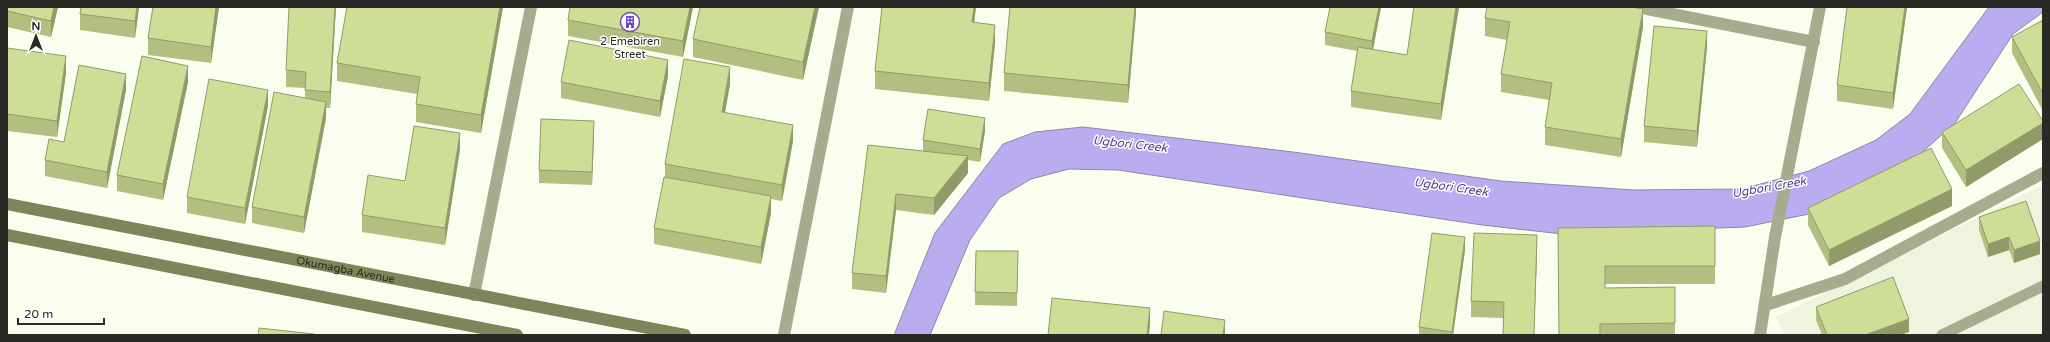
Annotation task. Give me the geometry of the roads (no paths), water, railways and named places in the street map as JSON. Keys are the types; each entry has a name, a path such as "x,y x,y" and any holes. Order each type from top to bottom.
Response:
{"main road":[{"name":"Okumagba Avenue","path":"7,204 685,335"},
{"path":"7,235 517,335"}],"street":[{"path":"474,295 531,7"},
{"path":"784,335 848,7"},
{"path":"1637,7 1814,42"},
{"path":"1760,335 1766,305 1775,237 1820,7"},
{"path":"1766,305 1845,279 2043,173"}],"lane":[{"path":"1942,335 2043,286"}],"water":[{"name":"Ugbori Creek","path":"1989,7 2043,7 2043,12 2013,34 1955,123 1909,164 1814,213 1745,227 1562,234 1482,225 1118,170 1069,169 1031,179 999,198 970,240 930,335 894,335 935,233 1003,144 1035,132 1083,127 1293,152 1501,181 1634,190 1742,189 1809,171 1876,140 1910,114"}],"place":[{"name":"2 Emebiren Street","path":"630,22"}]}
